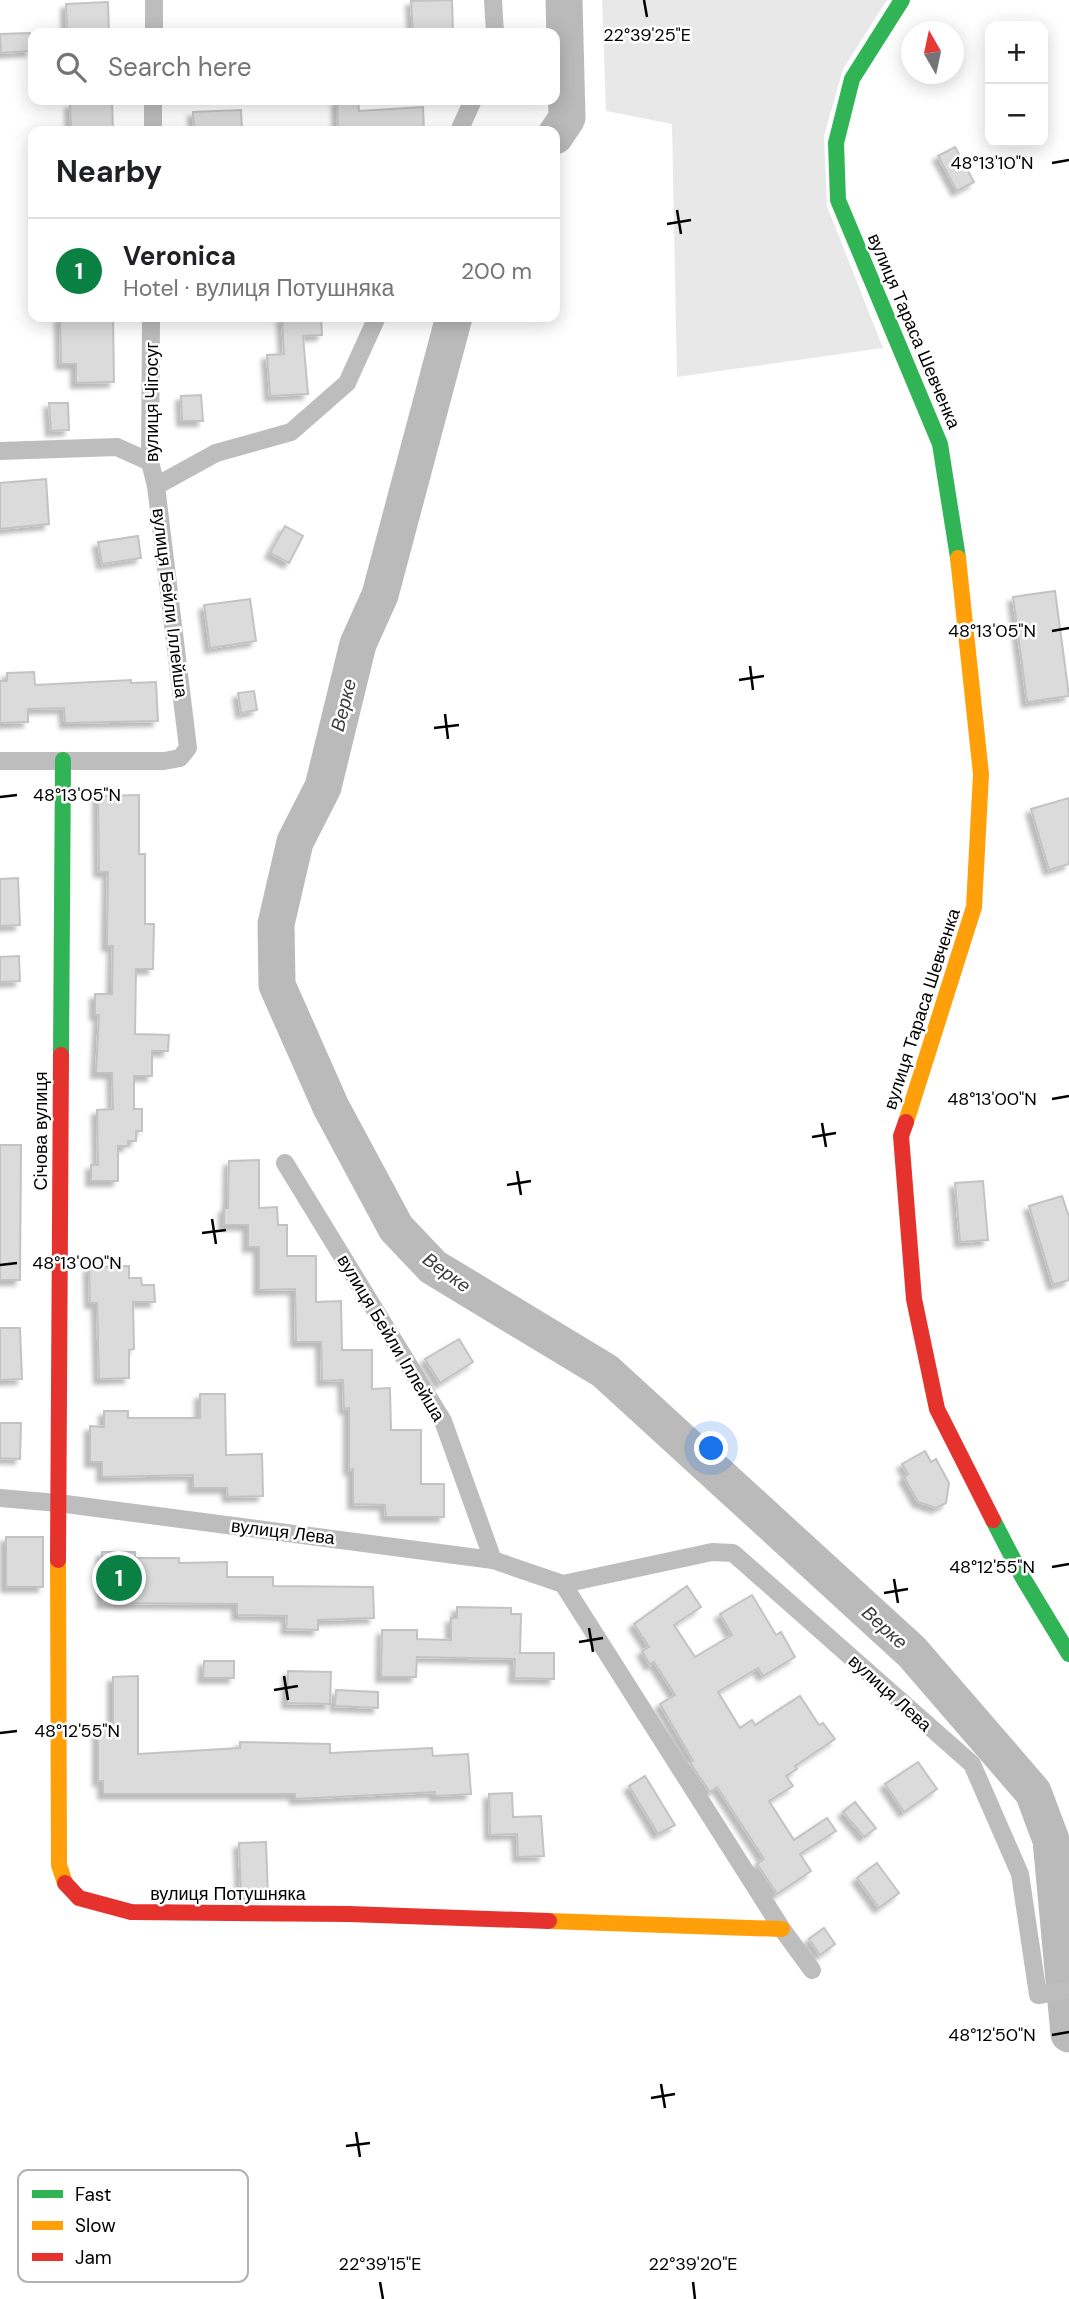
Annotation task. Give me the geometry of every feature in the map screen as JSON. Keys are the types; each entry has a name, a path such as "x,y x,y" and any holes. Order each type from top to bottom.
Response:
{"street":[{"path":"154,0 154,28"},
{"path":"493,0 495,28"},
{"name":"вулиця Тараса Шевченка","path":"902,0 852,79 836,143 838,200 940,444 960,574 981,775 974,907 901,1136 914,1299 937,1409 1023,1578 1069,1654"},
{"path":"153,105 153,126"},
{"path":"461,126 470,105"},
{"name":"вулиця Чігосуг","path":"151,322 150,462 156,486"},
{"name":"вулиця Бейли Іллейша","path":"63,760 164,761 180,758 188,748 156,486 216,453 291,432 348,383 375,322"},
{"path":"0,451 117,447 150,462"},
{"path":"0,761 63,760"},
{"name":"Січова вулиця","path":"58,1503 63,760"},
{"name":"вулиця Бейли Іллейша","path":"285,1163 443,1421 493,1560"},
{"name":"вулиця Лева","path":"0,1498 58,1503 493,1560 562,1584 712,1552 733,1553 972,1764 1020,1874 1038,1996 1069,1990"},
{"name":"вулиця Потушняка","path":"58,1503 59,1865 66,1887 79,1898 131,1912 362,1914 782,1929"},
{"path":"562,1584 782,1929 811,1970"}],"shaded area":[{"path":"602,0 887,0 843,69 824,136 827,206 883,348 677,377 672,124 606,111"}],"building":[{"path":"452,0 453,28 413,28 411,1"},
{"path":"108,2 109,28 67,28 66,4"},
{"path":"28,33 28,51 1,53 0,34"},
{"path":"70,105 112,105 113,126 71,126"},
{"path":"337,105 358,105 359,111 423,107 424,126 338,126"},
{"path":"241,110 242,126 194,126 193,112"},
{"path":"955,147 974,182 957,191 938,156"},
{"path":"60,322 113,322 114,382 76,383 76,364 61,364"},
{"path":"282,322 321,322 322,335 303,336 308,394 270,396 267,355 284,354"},
{"path":"201,395 203,421 182,421 181,396"},
{"path":"49,403 68,403 69,430 51,431"},
{"path":"46,479 49,524 0,529 0,483"},
{"path":"285,526 303,536 289,563 270,553"},
{"path":"138,536 141,558 102,564 98,542"},
{"path":"1055,591 1069,696 1027,702 1013,597"},
{"path":"250,599 256,641 210,648 204,605"},
{"path":"34,672 35,685 131,680 131,683 156,682 158,721 65,723 64,708 28,709 28,722 0,723 0,681 7,681 7,673"},
{"path":"254,691 257,710 241,713 238,693"},
{"path":"139,795 139,854 145,854 145,924 154,924 153,969 136,969 135,1034 169,1035 168,1051 152,1051 152,1076 134,1076 134,1109 142,1109 142,1131 136,1131 136,1141 128,1141 128,1146 118,1146 118,1181 91,1181 91,1165 98,1165 97,1110 113,1109 112,1073 96,1073 99,1015 95,1015 95,994 112,994 113,946 107,946 108,872 99,872 98,796"},
{"path":"1069,798 1069,864 1049,870 1031,809"},
{"path":"18,878 20,925 0,926 0,879"},
{"path":"19,956 20,981 0,982 0,957"},
{"path":"0,1145 21,1145 20,1280 0,1280"},
{"path":"259,1160 259,1208 277,1207 278,1225 287,1225 287,1256 316,1256 316,1302 341,1301 342,1350 372,1350 372,1389 390,1388 391,1430 421,1430 421,1484 444,1484 444,1517 386,1517 385,1505 353,1504 353,1469 349,1470 349,1408 344,1409 343,1380 322,1381 321,1342 296,1342 295,1289 259,1290 259,1247 248,1247 248,1225 224,1225 224,1208 228,1208 229,1161"},
{"path":"983,1181 988,1240 960,1242 955,1183"},
{"path":"1062,1196 1069,1217 1069,1280 1053,1285 1029,1206"},
{"path":"129,1266 129,1278 141,1278 142,1285 154,1285 155,1302 133,1302 134,1349 129,1350 129,1378 99,1379 97,1303 90,1303 89,1267"},
{"path":"0,1328 20,1328 22,1379 0,1380"},
{"path":"459,1339 473,1362 440,1383 425,1359"},
{"path":"200,1394 225,1394 226,1455 262,1454 263,1496 228,1497 227,1488 193,1488 193,1475 102,1477 102,1462 90,1462 90,1426 104,1427 104,1411 128,1411 128,1418 200,1418"},
{"path":"0,1423 21,1423 20,1459 0,1458"},
{"path":"925,1451 931,1462 936,1459 949,1483 946,1503 936,1508 918,1502 904,1477 908,1474 902,1464"},
{"path":"6,1537 43,1537 43,1587 6,1587"},
{"path":"102,1552 135,1552 135,1558 179,1558 179,1563 227,1562 227,1577 273,1577 273,1586 373,1587 374,1618 318,1620 318,1630 286,1629 287,1616 237,1615 237,1604 102,1603"},
{"path":"687,1586 701,1607 674,1625 695,1657 732,1635 720,1614 752,1595 776,1635 781,1632 795,1657 763,1676 758,1668 718,1692 740,1728 752,1720 755,1725 800,1696 819,1725 823,1723 835,1739 795,1766 797,1769 786,1776 793,1786 769,1801 794,1840 827,1818 836,1831 800,1854 811,1871 777,1894 757,1864 764,1859 717,1787 710,1792 690,1763 693,1761 660,1704 675,1695 654,1662 650,1665 642,1651 649,1647 634,1624"},
{"path":"457,1607 511,1608 511,1614 521,1614 520,1653 554,1653 554,1679 514,1678 515,1659 417,1657 416,1677 381,1677 382,1630 417,1630 417,1639 451,1640 451,1618 457,1618"},
{"path":"204,1661 234,1661 234,1678 203,1678"},
{"path":"288,1671 331,1672 330,1704 287,1703"},
{"path":"138,1676 138,1754 240,1748 240,1742 330,1744 330,1753 432,1748 433,1756 468,1754 471,1794 435,1796 435,1792 295,1799 295,1794 103,1794 103,1781 98,1781 98,1729 113,1728 113,1677"},
{"path":"336,1690 378,1692 378,1708 335,1706"},
{"path":"918,1762 937,1789 904,1812 885,1784"},
{"path":"645,1776 675,1825 658,1834 629,1786"},
{"path":"512,1793 513,1817 541,1816 544,1856 518,1857 517,1834 490,1835 489,1794"},
{"path":"855,1802 876,1828 864,1837 843,1812"},
{"path":"266,1842 268,1895 241,1896 239,1843"},
{"path":"877,1863 899,1893 879,1908 857,1878"},
{"path":"824,1928 835,1944 820,1955 809,1939"}],"waterway":[{"name":"Верке","path":"560,128 567,118 564,0"},
{"name":"Верке","path":"453,322 380,595 358,644 323,787 295,842 276,924 277,985 331,1107 396,1228 433,1267 605,1371 912,1652 1033,1792 1051,1840 1069,2034"}],"traffic: fast":[{"path":"902,0 852,79 836,143 838,200 940,444 958,558"},
{"path":"61,1055 63,760"},
{"path":"993,1520 1023,1578 1069,1654"}],"traffic: slow":[{"path":"906,1122 974,907 981,774 958,558"},
{"path":"58,1560 59,1865 65,1883"},
{"path":"549,1921 782,1929"}],"traffic: jam":[{"path":"58,1560 61,1055"},
{"path":"906,1122 901,1136 914,1299 937,1409 993,1520"},
{"path":"65,1883 79,1898 131,1912 349,1914 549,1921"}],"place":[{"name":"Veronica","path":"119,1578"}]}
